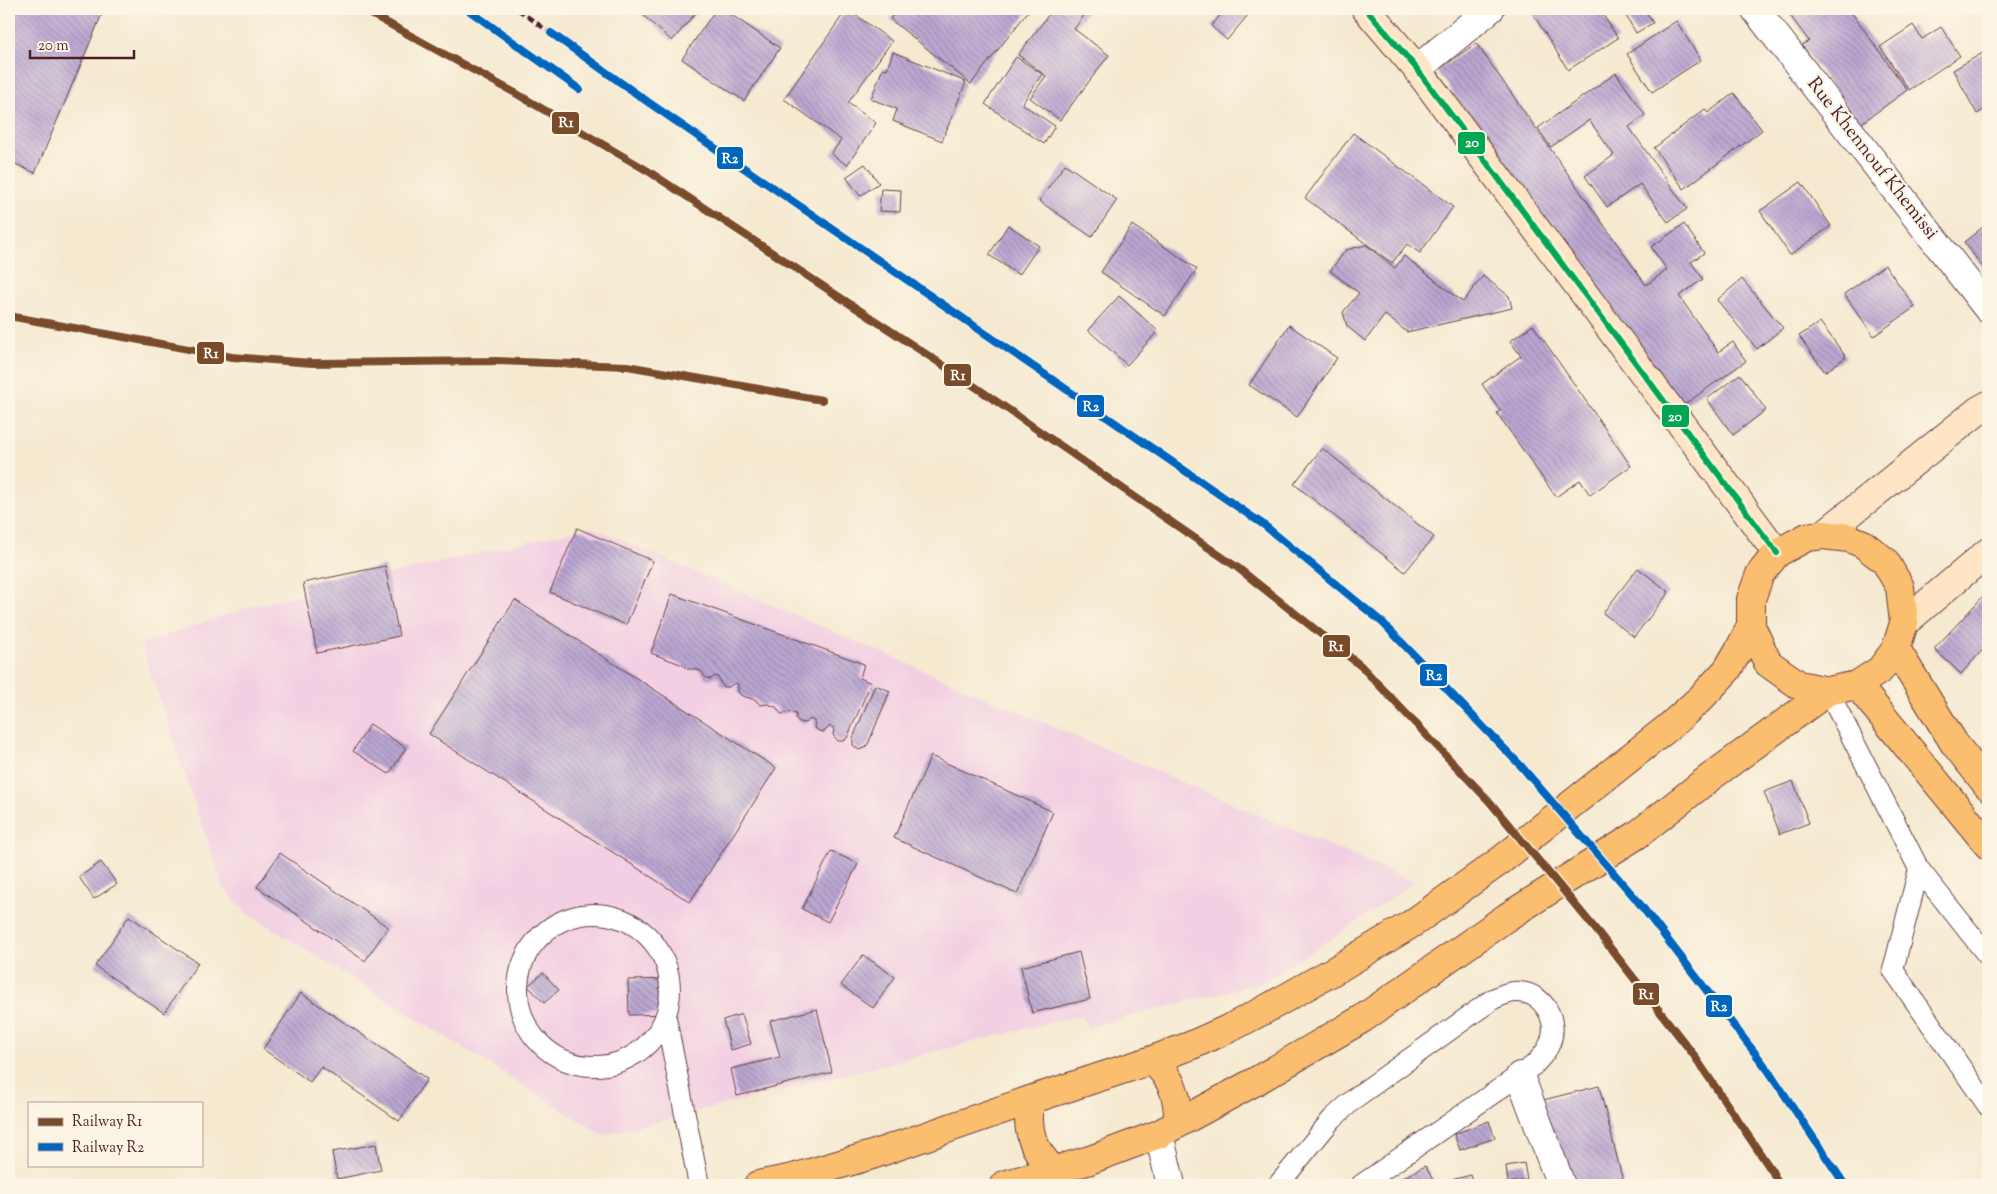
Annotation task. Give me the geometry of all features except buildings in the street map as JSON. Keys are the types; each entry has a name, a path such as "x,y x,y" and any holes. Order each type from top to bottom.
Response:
{"main road":[{"path":"1366,9 1418,70 1777,553"},
{"path":"1823,535 1979,410 1988,405"},
{"path":"1823,535 1850,538 1863,544 1885,561 1900,586 1904,623 1896,649 1880,670 1857,685 1828,691 1799,685 1768,663 1751,626 1751,599 1760,574 1777,553 1807,537 1823,535"},
{"path":"1904,623 1988,552"},
{"path":"758,1185 793,1178 872,1155 1152,1060 1230,1028 1337,969 1413,923 1500,861 1670,726 1701,698 1727,670 1751,626"},
{"path":"1896,649 1954,743 1988,786"},
{"path":"1857,685 1988,845"},
{"path":"1004,1185 1058,1178 1099,1157 1168,1129 1362,1019 1507,917 1637,835 1708,779 1828,691"},
{"path":"1152,1060 1163,1070 1174,1088 1179,1109 1168,1129"},
{"path":"1030,1100 1028,1116 1034,1146 1058,1178"}],"street":[{"path":"1418,70 1490,9"},
{"name":"Rue Khennouf Khemissi","path":"1755,9 1988,309"},
{"path":"1520,1076 1561,1185"},
{"path":"1168,1129 1171,1185"}],"lane":[{"path":"1828,691 1920,870 1988,956"},
{"path":"1920,870 1893,970 1988,1106"},
{"path":"666,1018 652,1040 634,1056 610,1066 585,1067 560,1059 540,1045 525,1024 518,1000 519,974 528,951 544,932 566,919 591,914 616,917 638,928 656,946 667,968 670,993 666,1018 698,1185"},
{"path":"1278,1185 1332,1119 1355,1098 1493,999 1506,993 1520,992 1533,996 1544,1005 1551,1016 1554,1030 1550,1044 1543,1056 1520,1076 1361,1185"}],"shaded area":[{"path":"591,527 1414,882 1335,937 1262,982 1088,1027 1080,1015 603,1135 247,913 223,887 141,644 249,607"}],"railway":[{"path":"517,9 648,102 1264,525 1383,623 1521,766 1636,899 1768,1070 1845,1185"},
{"path":"9,316 232,357 312,363 497,361 627,366 822,400"}],"rail line":[{"name":"R1","path":"362,9 517,94 648,171 961,377 1238,568 1361,666 1489,801 1597,931 1693,1054 1772,1171 1779,1185"},
{"name":"R2","path":"467,9 579,89"},
{"name":"R2","path":"551,33 648,102 1264,525 1383,623 1521,766 1636,899 1768,1070 1845,1185"},
{"name":"R1","path":"9,316 232,357 312,363 497,361 627,366 822,400"}],"transit line":[{"name":"20","path":"1366,9 1417,69 1777,553"}]}
